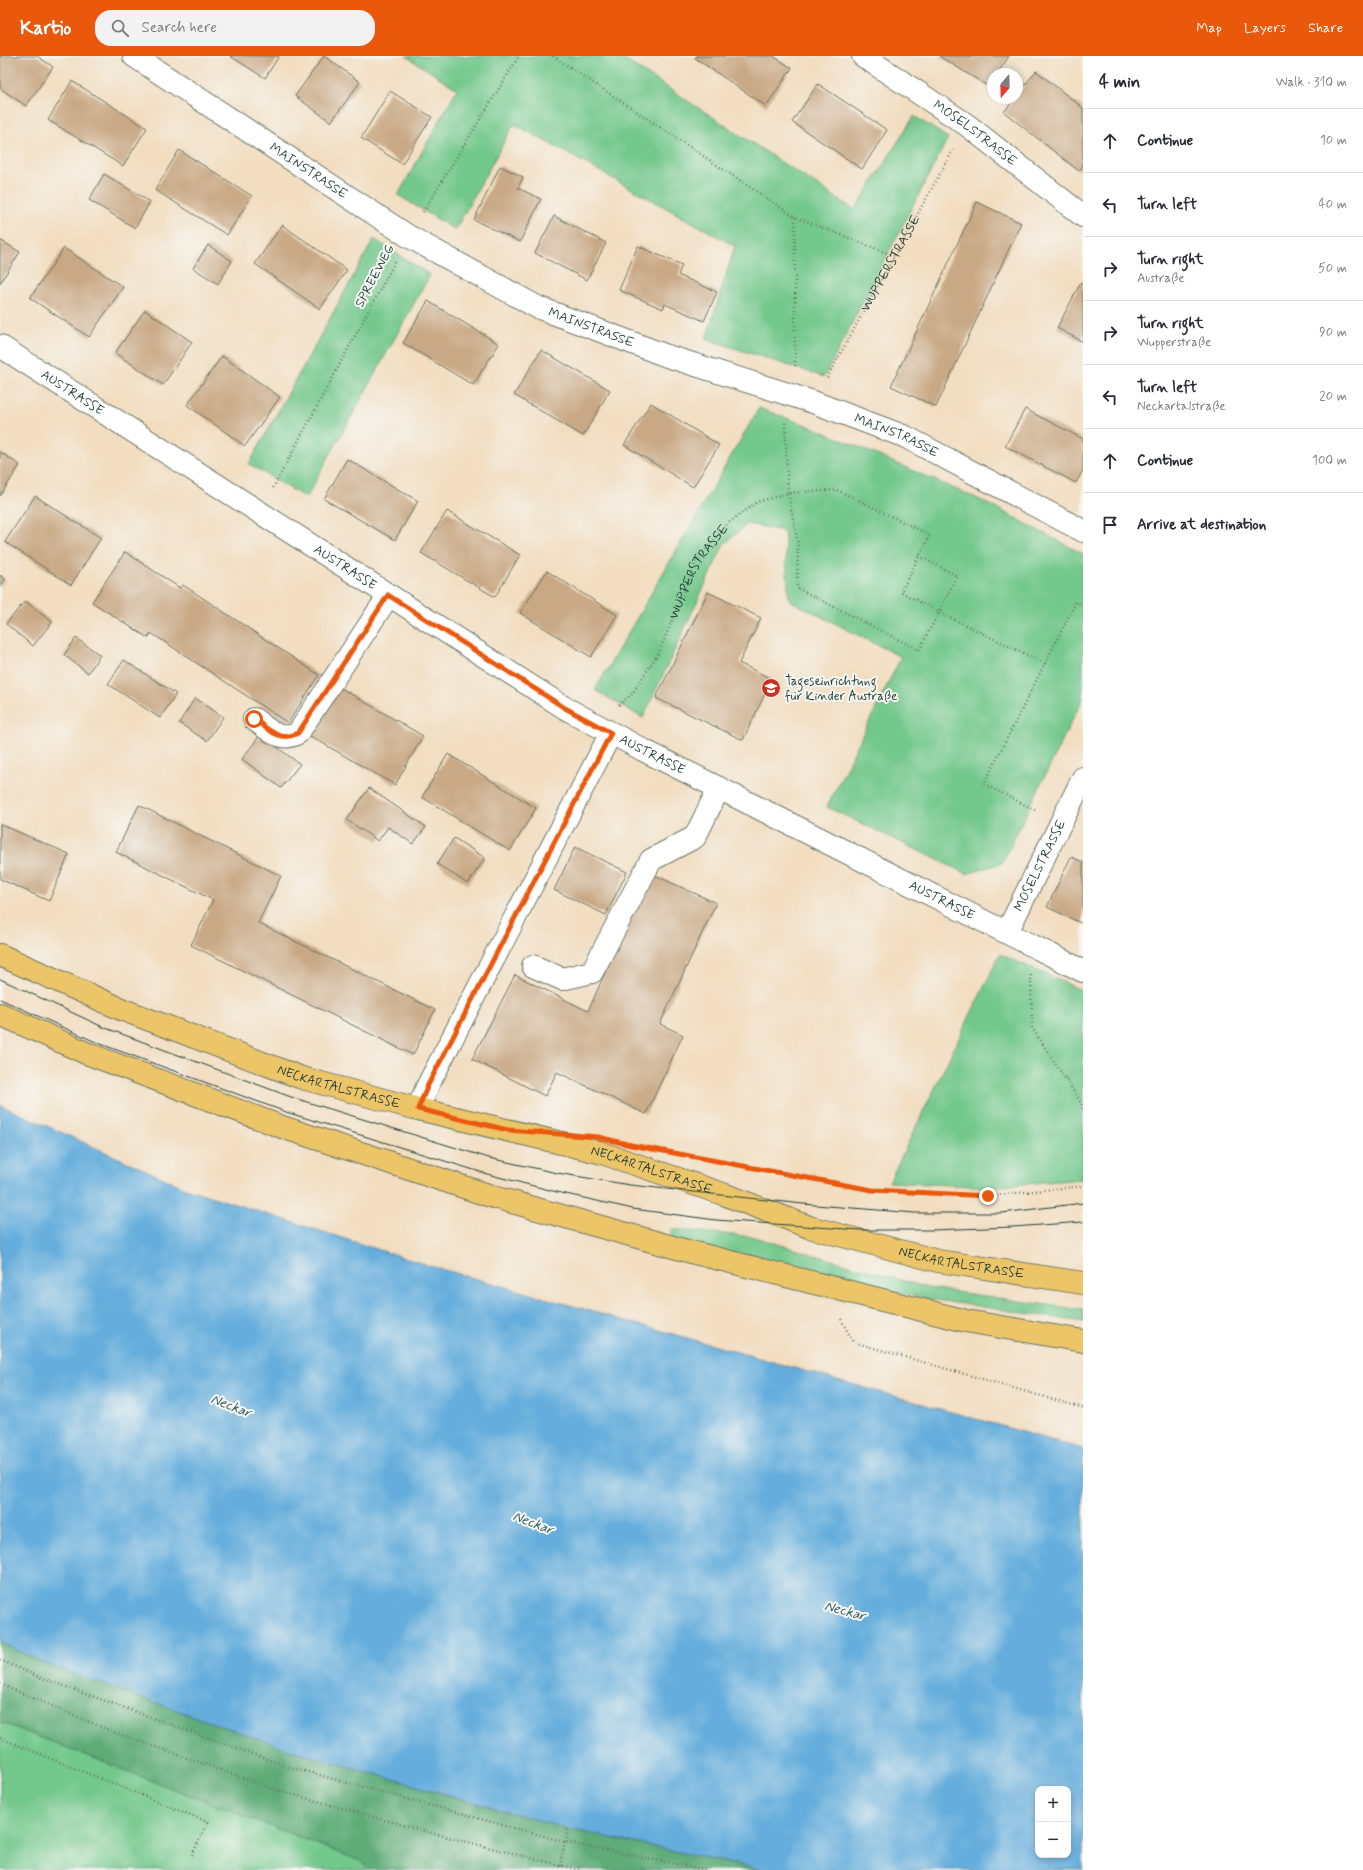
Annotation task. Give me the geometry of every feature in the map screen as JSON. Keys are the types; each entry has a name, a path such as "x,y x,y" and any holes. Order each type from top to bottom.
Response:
{"main road":[{"name":"NECKARTALSTRASSE","path":"0,955 121,1009 302,1078 418,1109 599,1152 726,1195 809,1227 938,1262 1083,1283"},
{"path":"0,1014 86,1053 282,1127 494,1197 691,1252 966,1321 1083,1341"}],"street":[{"name":"MAINSTRASSE","path":"134,56 408,236 537,307 667,356 813,402 906,437 1083,531"},
{"name":"MOSELSTRASSE","path":"863,56 966,125 1083,216"},
{"name":"AUSTRASSE","path":"0,346 565,708 719,788 1083,971"},
{"path":"254,719 279,736 290,737 298,733 388,595"},
{"path":"418,1109 427,1087 611,733"},
{"name":"MOSELSTRASSE","path":"1007,932 1083,778"},
{"path":"533,966 562,980 592,972 651,860 695,837 719,788"}],"path":[{"name":"SPREEWEG","path":"260,512 408,236 519,56"},
{"path":"552,56 794,217 895,256"},
{"name":"WUPPERSTRASSE","path":"813,402 966,125"},
{"path":"794,217 796,366 784,393 788,493 798,542 797,588 919,650 939,612 957,576 919,556 901,592 939,612 1046,664"},
{"name":"WUPPERSTRASSE","path":"616,708 632,694 659,652 696,562 727,524 757,502 788,493 837,490 930,535 919,556"},
{"path":"1061,823 984,784 1076,602 1083,605"},
{"path":"1007,932 1031,974 1032,1028 1082,1104 1083,1110"},
{"path":"716,1161 872,1190 988,1196 1083,1186"},
{"path":"840,1317 853,1342 1083,1408"},
{"path":"0,1660 39,1677 286,1766 565,1842 706,1870"},
{"path":"0,1684 111,1731 278,1790 424,1831 579,1870"},
{"path":"0,1738 208,1822 192,1855"},
{"path":"560,1866 568,1829"}],"green space":[{"path":"406,56 619,56 855,210 914,116 948,138 824,377 706,339 735,246 514,124 455,230 398,195 457,89"},
{"path":"374,239 430,275 306,498 249,464"},
{"path":"759,408 817,429 985,502 1083,554 1083,698 1002,863 967,874 827,807 901,657 789,600 784,531 747,524 724,544 643,718 595,690"},
{"path":"1000,954 1083,991 1083,1179 988,1187 889,1182"},
{"path":"672,1229 754,1237 928,1288 1083,1310 1083,1322 929,1299 811,1274 671,1240"},
{"path":"0,1642 50,1666 291,1750 568,1829 765,1870 370,1870 361,1861 0,1722"},
{"path":"0,1722 361,1861 370,1870 0,1870"}],"water":[{"name":"Neckar","path":"0,1105 188,1189 427,1265 1083,1449 1083,1870 765,1870 568,1829 291,1750 50,1666 0,1642"}],"building":[{"path":"0,56 37,56 53,67 26,106 0,88"},
{"path":"230,56 279,56 265,78"},
{"path":"324,56 360,82 331,122 295,96"},
{"path":"697,56 773,56 792,68 766,106 695,58"},
{"path":"939,56 1009,56 1001,68 987,68 987,86"},
{"path":"1036,71 1083,108 1083,165 1079,171 1004,112 1010,104 1023,104 1023,87"},
{"path":"72,81 147,128 123,166 48,120"},
{"path":"818,84 887,130 862,169 792,122"},
{"path":"390,91 432,117 402,164 361,138"},
{"path":"179,150 252,196 227,235 155,190"},
{"path":"500,166 523,177 518,188 541,199 520,242 474,220"},
{"path":"104,174 150,202 135,228 89,200"},
{"path":"977,202 1021,223 936,407 891,386"},
{"path":"554,216 606,243 587,280 535,253"},
{"path":"282,225 347,270 320,309 255,264"},
{"path":"0,240 20,252 0,283"},
{"path":"208,245 232,261 218,284 193,268"},
{"path":"638,246 682,265 678,275 717,292 704,321 665,304 663,309 619,290"},
{"path":"64,248 123,287 89,337 30,298"},
{"path":"1081,282 1083,283 1083,342 1057,328"},
{"path":"428,301 499,344 473,385 403,343"},
{"path":"145,310 192,342 163,385 115,353"},
{"path":"541,350 610,390 583,436 514,395"},
{"path":"222,356 280,397 245,446 187,405"},
{"path":"651,403 719,445 693,487 624,445"},
{"path":"1025,409 1083,439 1083,470 1076,483 1005,446"},
{"path":"0,452 20,465 0,496"},
{"path":"347,459 418,501 395,540 324,499"},
{"path":"35,496 101,538 71,585 5,542"},
{"path":"447,511 520,555 495,597 421,553"},
{"path":"125,552 180,588 183,585 319,675 288,723 151,633 148,638 92,602"},
{"path":"547,571 617,615 591,657 520,613"},
{"path":"0,575 5,579 0,587"},
{"path":"708,592 761,618 739,663 772,679 743,740 656,698"},
{"path":"25,601 52,622 33,646 6,624"},
{"path":"76,638 100,655 88,673 64,655"},
{"path":"124,660 176,694 160,718 108,684"},
{"path":"334,684 423,736 395,785 305,733"},
{"path":"195,698 223,717 207,741 179,723"},
{"path":"260,735 300,764 281,788 242,759"},
{"path":"448,754 536,808 510,851 422,797"},
{"path":"369,788 426,827 413,844 388,827 378,841 347,820"},
{"path":"139,805 281,876 258,923 435,1010 413,1055 191,945 213,900 116,852"},
{"path":"0,824 69,854 49,901 0,879"},
{"path":"454,838 485,858 468,884 437,864"},
{"path":"575,847 627,872 606,915 554,890"},
{"path":"1071,857 1083,862 1083,924 1047,907"},
{"path":"650,873 716,903 660,1024 683,1035 646,1114 557,1072 545,1096 472,1059 515,975 588,1011"}],"tram line":[{"path":"0,979 103,1027 291,1097 489,1158 557,1173 630,1185 803,1204 915,1213 1002,1213 1083,1203"},
{"path":"0,999 98,1043 286,1112 487,1174 633,1209 716,1220 860,1230 932,1230 1013,1227 1083,1222"}],"place":[{"name":"Tageseinrichtung für Kinder Austraße","path":"771,688"}],"route":[{"path":"254,719 279,736 290,737 298,733 388,595 565,708 611,733 427,1087 418,1109 508,1130 598,1137 631,1145 872,1190 988,1196"}]}
